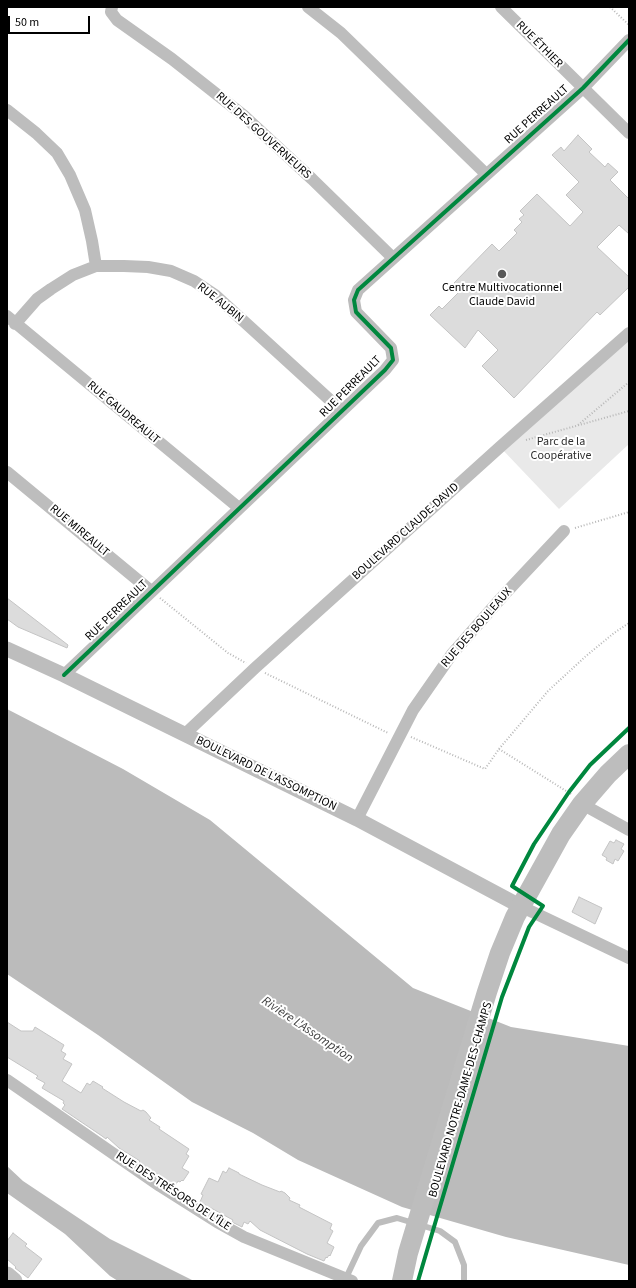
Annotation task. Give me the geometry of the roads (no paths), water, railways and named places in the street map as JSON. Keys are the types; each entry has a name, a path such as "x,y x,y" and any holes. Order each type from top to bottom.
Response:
{"main road":[{"name":"BOULEVARD NOTRE-DAME-DES-CHAMPS","path":"402,1281 408,1253 487,992 500,953 520,906 561,834 572,798 608,774 629,754"},
{"path":"7,1275 14,1281"}],"street":[{"name":"RUE DES GOUVERNEURS","path":"112,7 111,12 117,20 172,59 243,115 312,179 393,258"},
{"path":"308,7 341,33 486,174"},
{"name":"RUE ÉTHIER","path":"501,7 629,133"},
{"name":"RUE PERREAULT","path":"64,675 238,508 385,370 393,360 391,348 356,312 354,300 358,290 583,88 629,40"},
{"path":"7,110 36,133 57,153 70,175 85,210 96,266"},
{"name":"RUE AUBIN","path":"11,320 51,289 73,276 96,266 148,267 171,271 194,281 215,295 342,411"},
{"name":"RUE GAUDREAULT","path":"11,320 238,508"},
{"name":"BOULEVARD CLAUDE-DAVID","path":"185,734 255,668 629,333"},
{"name":"RUE MIREAULT","path":"7,472 151,591"},
{"name":"RUE DES BOULEAUX","path":"357,819 413,710 452,654 502,597 564,531"},
{"name":"BOULEVARD DE L'ASSOMPTION","path":"7,649 64,675 357,819 520,906"},
{"path":"572,798 629,830"},
{"path":"520,906 629,958"},
{"name":"RUE DES TRÉSORS DE L'ÎLE","path":"7,1080 160,1186 217,1222 244,1237 349,1280"}],"lane":[{"path":"349,1280 361,1246 378,1223 397,1218 440,1231 455,1242 464,1265 464,1281"}],"water":[{"name":"Rivière L'Assomption","path":"7,709 123,769 210,820 413,988 511,1027 629,1046 629,1265 506,1237 402,1207 298,1160 253,1133 192,1102 98,1035 7,974"},
{"path":"7,1166 23,1181 110,1239 194,1281 118,1281 110,1276 65,1234 7,1193"}],"place":[{"name":"Centre Multivocationnel Claude David","path":"502,274"}],"park label":[{"name":"Parc de la Coopérative","path":"561,449"}]}
